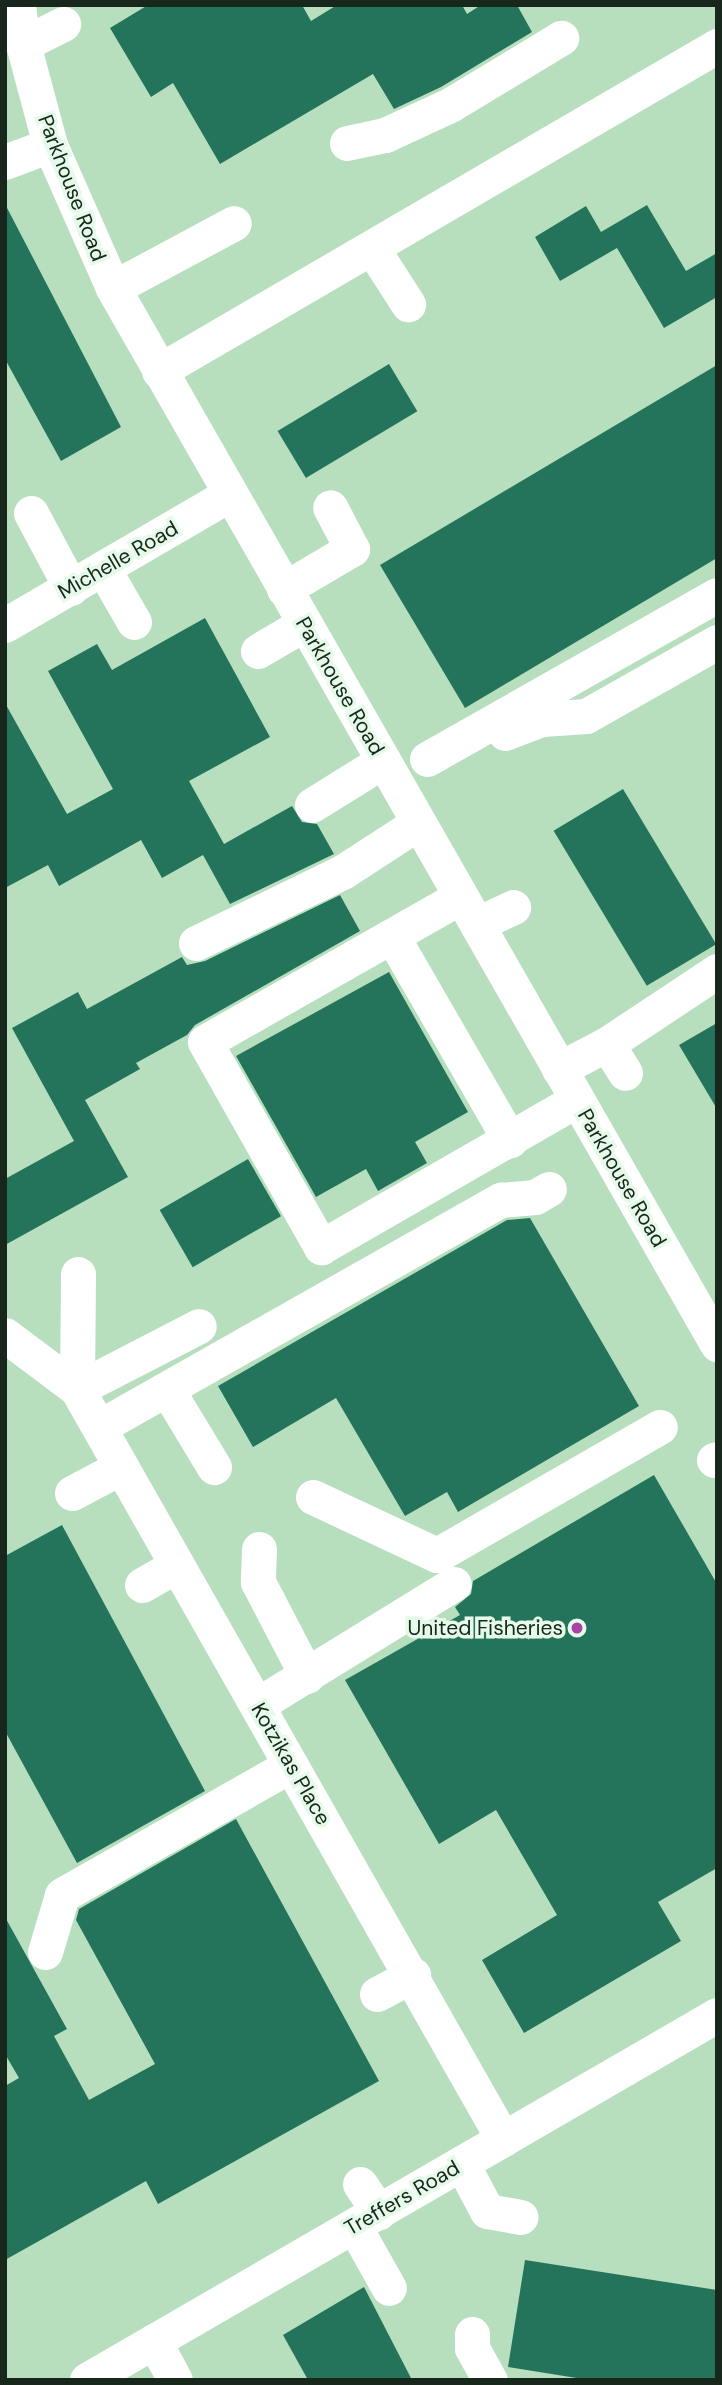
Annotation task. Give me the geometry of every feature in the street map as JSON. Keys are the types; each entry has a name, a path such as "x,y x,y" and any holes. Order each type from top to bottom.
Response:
{"street":[{"name":"Parkhouse Road","path":"18,5 23,44 50,145 113,288 717,1344"},
{"path":"23,44 63,24"},
{"path":"346,143 385,135 450,105 561,38"},
{"path":"159,371 717,46"},
{"path":"5,162 50,145"},
{"path":"113,288 234,223"},
{"path":"372,248 408,304"},
{"name":"Michelle Road","path":"5,625 104,570 229,494"},
{"path":"284,589 352,549 330,507"},
{"path":"32,513 71,588"},
{"path":"104,570 134,622"},
{"path":"717,595 431,765 528,722 586,716 717,642"},
{"path":"258,651 304,624"},
{"path":"312,805 383,761"},
{"path":"196,943 344,871 418,823"},
{"path":"513,907 468,911 392,936 205,1042 321,1247 577,1100"},
{"path":"392,936 510,1140"},
{"path":"559,1069 607,1044 717,971"},
{"path":"607,1044 625,1073"},
{"path":"99,1427 168,1391 501,1200 535,1197 549,1189"},
{"path":"77,1389 78,1274"},
{"path":"77,1389 199,1326"},
{"path":"5,1335 77,1389"},
{"name":"Kotzikas Place","path":"77,1389 503,2139"},
{"path":"168,1391 214,1467"},
{"path":"313,1497 437,1555 660,1427"},
{"path":"72,1493 121,1467"},
{"path":"259,1549 258,1582 307,1676"},
{"path":"142,1585 177,1565"},
{"path":"257,1705 454,1584"},
{"path":"46,1952 62,1895 291,1765"},
{"path":"377,1994 412,1975"},
{"name":"Treffers Road","path":"87,2380 128,2370 154,2341 364,2208 462,2164 715,2020"},
{"path":"462,2164 497,2220"},
{"path":"364,2208 389,2288"},
{"path":"472,2334 472,2348 490,2380"},
{"path":"154,2341 175,2380"}],"building":[{"path":"148,5 302,5 311,21 337,5 462,5 467,14 481,5 517,5 532,32 441,87 394,109 373,74 220,164 173,83 151,97 110,28"},
{"path":"5,204 121,427 61,461 5,359"},
{"path":"647,205 686,271 717,253 717,297 664,328 617,248 560,281 535,237 586,206 601,232"},
{"path":"389,364 417,411 306,478 278,431"},
{"path":"717,365 717,558 465,708 380,565"},
{"path":"205,618 270,737 189,781 224,844 292,806 302,822 317,824 334,854 230,904 203,855 162,878 141,840 59,886 48,865 5,888 5,703 67,814 113,789 48,671 97,644 112,670"},
{"path":"623,789 716,944 647,986 554,831"},
{"path":"340,895 360,931 195,1025 187,1035 136,1063 140,1069 85,1100 128,1177 5,1245 5,1179 74,1141 12,1028 78,992 87,1009 182,957 187,965 205,961"},
{"path":"389,972 468,1112 415,1142 427,1163 378,1191 366,1169 316,1197 236,1056"},
{"path":"717,1023 717,1109 679,1045"},
{"path":"248,1159 281,1216 193,1267 160,1210"},
{"path":"530,1218 639,1406 458,1512 447,1492 405,1516 336,1398 253,1447 218,1386 507,1220"},
{"path":"654,1475 717,1584 717,1868 658,1902 681,1941 524,2033 482,1960 557,1915 496,1810 439,1844 345,1680 460,1615 455,1607 471,1594 473,1581"},
{"path":"62,1525 205,1791 77,1863 5,1731 5,1556"},
{"path":"236,1819 379,2081 158,2204 146,2181 5,2260 5,2086 19,2078 5,2054 5,1917 67,2029 54,2036 89,2100 155,2064 76,1920 79,1909"},
{"path":"525,2260 717,2290 717,2380 589,2380 508,2367"},
{"path":"364,2287 412,2380 308,2380 283,2335"}],"place":[{"name":"United Fisheries","path":"577,1628"}]}
